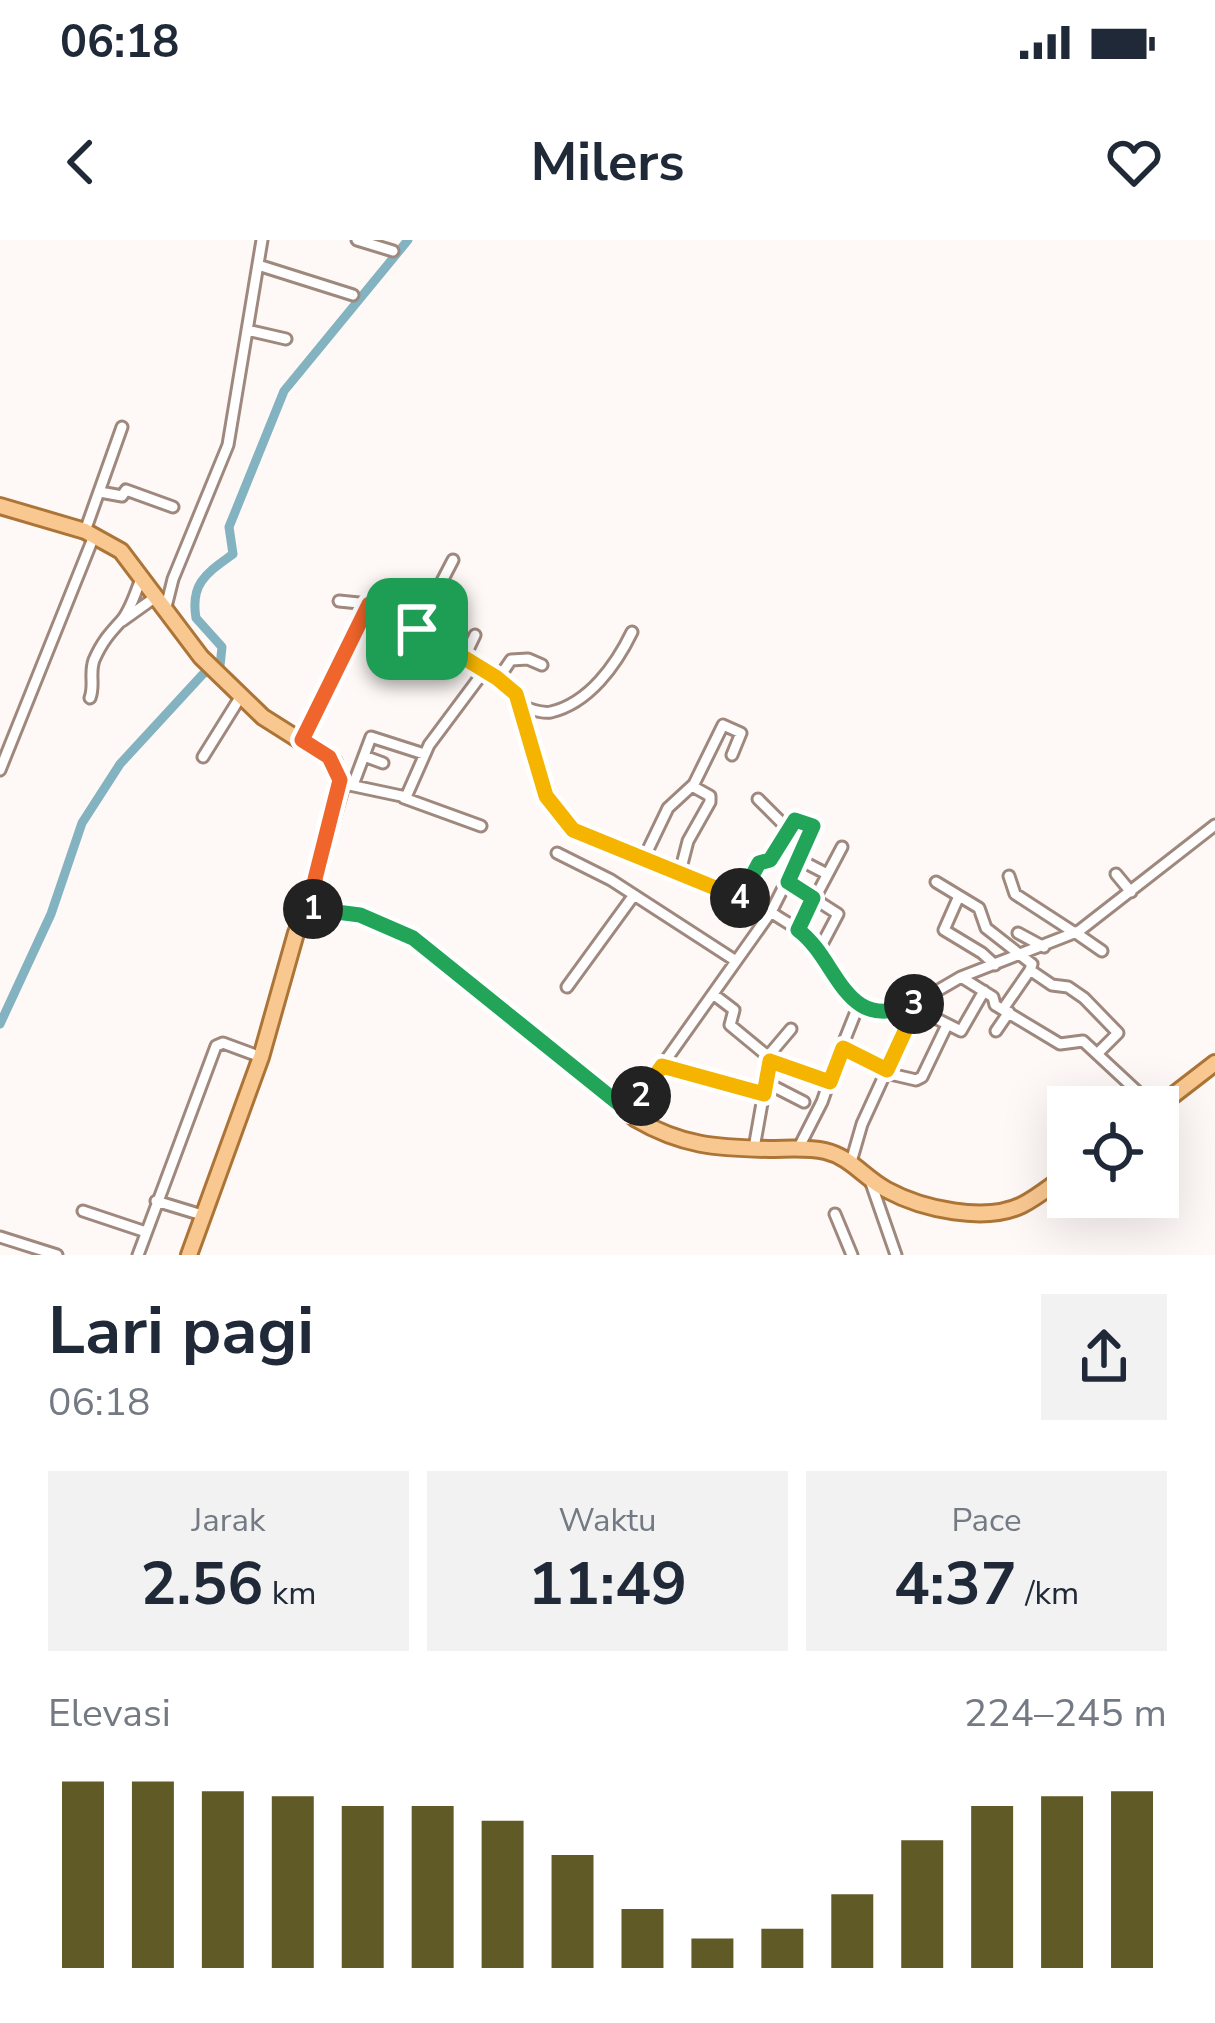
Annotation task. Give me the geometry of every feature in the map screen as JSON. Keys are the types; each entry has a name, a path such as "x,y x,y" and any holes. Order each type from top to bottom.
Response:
{"main road":[{"path":"0,506 89,534 121,551 201,657 263,717 329,757 346,784 317,898 301,922 261,1057 189,1255"},
{"path":"317,898 380,922 435,952 629,1112 679,1141 820,1150 851,1162 897,1195 942,1208 995,1211 1022,1204 1047,1188"},
{"path":"1179,1090 1215,1064"}],"street":[{"path":"90,698 91,669 108,630 173,579 226,452 262,240"},
{"path":"357,240 393,250"},
{"path":"257,265 353,295"},
{"path":"247,330 286,339"},
{"path":"0,770 89,534 122,427"},
{"path":"100,492 122,496 128,490 173,507"},
{"path":"417,629 453,560"},
{"path":"121,622 173,579"},
{"path":"339,601 369,604 417,629 516,694 544,789 573,830 741,898 798,930 818,950 842,991 880,1010 912,1006 961,977 1075,933 1215,825"},
{"path":"302,740 369,604"},
{"path":"523,707 549,712 588,692 632,632"},
{"path":"464,658 475,635"},
{"path":"498,679 512,660 528,659 542,665"},
{"path":"404,798 424,754 484,670"},
{"path":"203,757 241,696"},
{"path":"644,858 668,808 692,786 723,725 741,733 732,755"},
{"path":"424,754 372,736 346,784 404,798 481,826"},
{"path":"364,756 383,763"},
{"path":"680,872 688,841 710,802 710,796 692,786"},
{"path":"758,799 789,830"},
{"path":"629,1112 768,915 815,828 796,820 770,860 759,863 741,898"},
{"path":"798,930 842,847"},
{"path":"557,853 634,895 736,961"},
{"path":"800,860 827,874"},
{"path":"1116,874 1131,892"},
{"path":"1009,876 1015,894 1102,951"},
{"path":"788,882 838,916 818,950"},
{"path":"936,882 979,908 986,928 1032,964 996,1031"},
{"path":"567,987 634,895"},
{"path":"959,896 944,930 995,965"},
{"path":"1018,933 1044,947"},
{"path":"1030,970 1052,986 1068,987 1084,998 1118,1033 1097,1054"},
{"path":"961,977 1060,1044 1081,1040 1133,1086"},
{"path":"912,1006 964,1030 983,991"},
{"path":"713,994 734,1010 730,1025 769,1058 830,1082"},
{"path":"797,1149 860,1004"},
{"path":"851,1162 912,1006"},
{"path":"841,1049 887,1072 916,1080 922,1077 947,1025"},
{"path":"754,1148 769,1058 791,1030"},
{"path":"138,1255 216,1046 223,1043 261,1057"},
{"path":"662,1066 765,1088 804,1102"},
{"path":"869,1178 896,1255"},
{"path":"882,1213 897,1195"},
{"path":"156,1201 202,1215"},
{"path":"83,1211 146,1232"},
{"path":"835,1214 853,1255"},
{"path":"0,1238 57,1255"},
{"path":"9,1255 13,1241"}],"waterway":[{"path":"0,1024 51,914 82,823 120,764 203,674 220,666 222,647 196,618 198,587 233,554 229,527 284,391 408,240"}],"route":[{"path":"369,604 417,629 516,694 546,796 577,832 741,898 759,863 770,860 795,820 813,826 788,882 813,898 798,930 809,938 842,991 856,1003 895,1010 918,1003 887,1070 843,1048 830,1082 770,1061 764,1094 662,1066 629,1112 435,952 380,922 335,909 313,909 309,898 318,892 315,879 340,780 334,762 302,740 369,604"}]}
